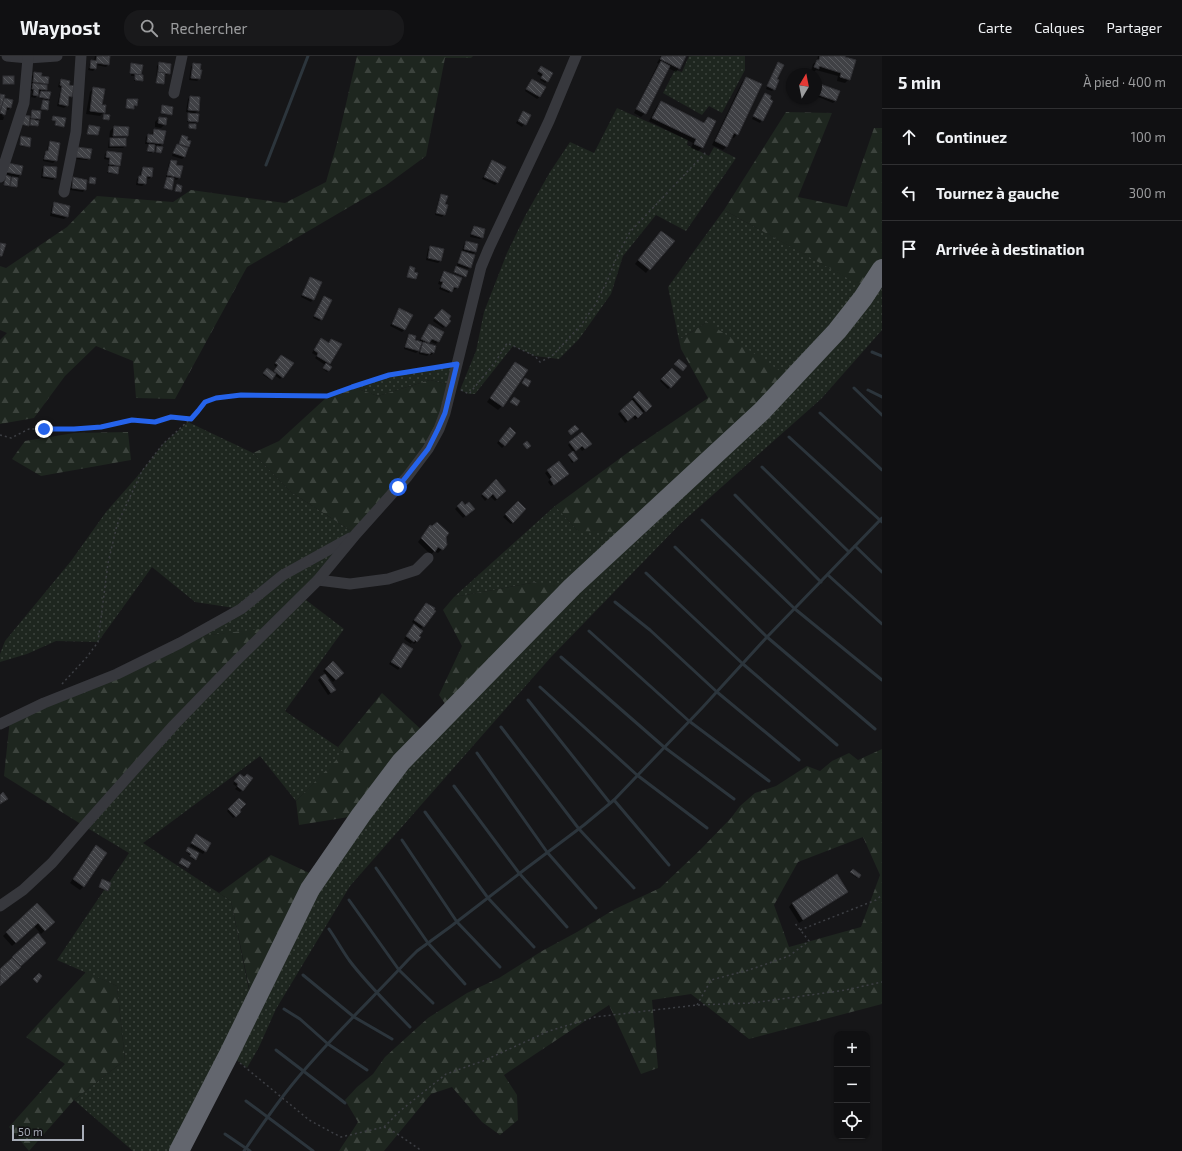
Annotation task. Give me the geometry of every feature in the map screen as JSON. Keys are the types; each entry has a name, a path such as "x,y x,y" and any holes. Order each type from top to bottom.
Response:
{"highway":[{"path":"179,1151 229,1054 310,889 361,815 401,762 572,587 762,412 837,331 863,298 882,269"}],"street":[{"path":"7,56 28,58 57,56"},
{"path":"64,192 76,132 81,56"},
{"path":"174,93 182,56"},
{"path":"0,906 23,890 52,863 174,725 318,580 356,534 407,477 428,449 445,413 481,267 576,56"},
{"path":"0,178 24,103 28,58"},
{"path":"0,724 44,703 118,674 180,644 241,609 283,575 356,534"},
{"path":"318,580 350,584 388,579 416,570 428,558"}],"path":[{"path":"452,385 469,394 496,362 507,343 535,356 540,362 552,356 581,325 595,304 630,232 706,152"},
{"path":"59,687 87,657 98,642 108,563 117,526 142,471 163,444 191,419 205,402 216,398 241,395 327,396 389,375 457,364"},
{"path":"0,435 11,438 29,429 74,429 101,427 132,420 155,422 171,417 191,419"},
{"path":"800,930 876,900 882,895"},
{"path":"697,1005 711,980 749,970 789,956 809,941 794,922"},
{"path":"229,1054 309,1120 341,1136 384,1127 400,1111 446,1074 483,1061 549,1031 595,1017 697,1005 752,1003 846,990 882,982"},
{"path":"384,1127 396,1133 422,1151"}],"green space":[{"path":"357,56 473,56 471,58 445,58 426,156 385,186 247,267 175,399 136,398 133,361 96,346 65,376 34,418 0,424 0,340 7,333 0,330 0,266 6,268 67,227 97,196 173,202 191,190 285,203 326,182 337,143"},
{"path":"689,56 745,56 745,70 722,113 709,106 702,115 663,93 675,70 682,72"},
{"path":"617,108 688,140 687,145 709,156 714,147 736,158 686,231 656,215 623,256 611,294 579,339 559,359 535,356 513,346 475,394 469,394 460,390 476,351 484,312 507,253 525,216 550,172 570,142 594,153"},
{"path":"786,112 832,113 798,197 847,207 874,128 882,128 882,269 869,290 724,210"},
{"path":"724,210 868,289 882,269 882,330 821,399 680,524 551,657 350,886 276,1009 259,1047 247,1068 229,1054 179,1151 133,1151 74,1100 125,1060 117,986 57,960 129,853 84,826 269,629 191,637 241,609 195,602 152,567 98,642 56,641 27,654 0,662 0,654 5,641 71,561 106,512 142,471 163,444 188,422 253,453 291,492 356,534 302,597 344,629 285,711 345,752 296,801 260,756 143,843 231,901 252,1005 304,901 537,582 454,597 555,506 578,531 762,411 707,322 679,340 668,287"},
{"path":"707,322 792,379 631,532 578,531 555,506 634,448 708,398 681,349 679,340"},
{"path":"457,364 452,385 430,380 378,396 352,387 389,375"},
{"path":"430,380 452,385 439,429 356,534 291,492 253,453 279,441 327,397 352,387 378,396"},
{"path":"128,432 131,460 41,476 12,459 25,441 74,433"},
{"path":"537,582 572,587 450,711 439,695 462,646 443,610 454,597"},
{"path":"270,628 84,826 4,776 10,719 191,637"},
{"path":"382,693 427,735 361,815 299,825 296,801 344,752 338,747"},
{"path":"882,749 882,1004 749,1039 691,994 652,1000 658,1068 641,1074 609,1005 504,1075 517,1095 518,1120 500,1135 482,1122 452,1087 431,1094 384,1151 339,1151 358,1122 345,1100 357,1087 373,1074 385,1057 428,1018 467,993 499,978 542,951 615,909 660,888 700,850 731,818 740,806 755,793 776,786 807,766 820,771 832,761 849,753 858,760","holes":["863,837 880,875 861,927 789,947 774,905 798,862"]},
{"path":"271,855 318,877 253,1006 231,901 219,893"},
{"path":"86,972 117,986 125,1060 74,1100 29,1151 9,1127 65,1064 26,1037"}],"building":[{"path":"97,56 110,56 109,65 97,63 96,69 90,68 91,60 96,61"},
{"path":"662,56 686,56 680,69 660,59"},
{"path":"820,56 845,56 856,60 850,80 840,77 841,73 819,66 819,68 814,67 817,60 819,60"},
{"path":"661,61 670,66 646,114 636,109"},
{"path":"159,62 171,64 170,74 158,72"},
{"path":"778,62 784,65 777,79 779,80 775,90 767,86"},
{"path":"131,63 143,65 141,75 130,73"},
{"path":"193,63 201,64 200,70 202,70 200,79 191,78"},
{"path":"541,66 553,73 548,82 541,78 543,74 538,71"},
{"path":"34,72 42,73 41,76 49,77 48,84 33,82"},
{"path":"158,72 165,73 164,84 156,83"},
{"path":"135,74 143,75 143,81 135,80"},
{"path":"3,76 14,76 14,84 3,84"},
{"path":"746,77 762,84 738,135 734,133 727,147 715,141"},
{"path":"61,79 70,81 69,85 74,86 72,97 69,96 68,106 59,104 62,86 60,85"},
{"path":"532,79 546,87 540,97 526,89"},
{"path":"33,83 47,85 47,90 39,89 38,96 33,95"},
{"path":"822,85 840,91 836,101 822,96"},
{"path":"93,87 105,89 102,105 106,105 105,113 90,111"},
{"path":"41,91 51,92 49,99 39,97"},
{"path":"765,93 771,96 770,99 773,101 763,121 753,116"},
{"path":"0,94 5,95 0,112"},
{"path":"190,96 200,97 199,111 188,110"},
{"path":"4,98 13,100 11,108 7,107 5,115 0,113"},
{"path":"127,99 138,99 137,106 134,105 134,109 126,108"},
{"path":"43,100 49,101 48,110 41,109"},
{"path":"661,101 704,123 708,117 716,121 703,148 694,144 696,139 652,118"},
{"path":"162,105 173,107 172,115 161,113"},
{"path":"32,110 41,111 40,119 31,118"},
{"path":"523,111 531,115 526,125 518,121"},
{"path":"188,113 199,114 198,122 188,121"},
{"path":"104,114 110,115 109,120 103,119"},
{"path":"21,115 30,116 29,126 20,124"},
{"path":"53,116 66,118 64,127 55,125 56,121 52,120"},
{"path":"159,117 167,118 166,125 158,123"},
{"path":"31,119 39,121 38,126 30,125"},
{"path":"189,124 196,124 196,129 189,128"},
{"path":"89,125 100,127 98,135 87,134"},
{"path":"114,126 129,127 128,136 113,136"},
{"path":"154,129 166,131 163,144 147,142 148,134 153,135"},
{"path":"182,135 188,137 187,140 191,141 189,147 179,144"},
{"path":"21,136 31,138 30,147 20,145"},
{"path":"110,138 126,138 126,146 110,146"},
{"path":"50,141 60,143 57,161 44,159 46,151 48,151"},
{"path":"149,144 155,145 154,152 147,151"},
{"path":"177,144 188,148 185,157 173,153"},
{"path":"157,146 163,147 161,153 156,152"},
{"path":"77,147 92,149 90,159 76,157"},
{"path":"107,151 122,153 120,166 109,164 110,158 106,157"},
{"path":"171,160 177,161 176,165 183,166 180,178 167,175"},
{"path":"492,160 506,167 498,183 484,177"},
{"path":"8,163 23,166 21,175 6,172"},
{"path":"44,166 57,167 56,178 43,176"},
{"path":"109,166 119,167 118,174 108,172"},
{"path":"143,167 153,168 152,177 147,176 146,184 138,183"},
{"path":"6,175 11,177 10,186 4,185"},
{"path":"12,177 18,178 17,187 10,186"},
{"path":"73,177 87,180 86,190 72,188"},
{"path":"90,177 96,178 95,184 89,183"},
{"path":"167,177 174,178 172,190 164,188"},
{"path":"177,184 182,186 181,192 175,191"},
{"path":"441,194 448,196 445,204 448,205 445,215 436,213"},
{"path":"54,202 70,206 68,217 52,213"},
{"path":"474,226 485,229 483,238 471,234"},
{"path":"661,231 675,241 650,270 638,260"},
{"path":"466,241 478,244 476,252 464,249"},
{"path":"0,243 6,244 2,256 0,256"},
{"path":"430,246 444,249 441,261 428,258"},
{"path":"462,251 475,255 471,268 458,263"},
{"path":"410,266 415,268 414,272 418,273 416,279 407,277"},
{"path":"456,266 468,271 466,277 454,272"},
{"path":"444,271 462,278 458,288 454,287 452,292 441,287 443,282 440,281"},
{"path":"310,277 322,282 314,300 302,295"},
{"path":"324,296 332,300 322,320 314,316"},
{"path":"399,308 413,315 405,330 392,324"},
{"path":"442,309 451,316 449,319 451,321 446,327 434,318"},
{"path":"429,324 444,332 439,342 432,339 429,343 421,339"},
{"path":"409,334 416,336 415,340 422,342 419,351 405,347"},
{"path":"321,338 329,343 331,339 342,344 330,364 317,356 318,353 314,350"},
{"path":"423,342 436,346 434,353 431,352 430,354 420,352"},
{"path":"281,355 294,363 283,378 274,371 278,365 275,363"},
{"path":"679,359 687,366 683,371 674,364"},
{"path":"515,362 528,370 503,407 490,398"},
{"path":"326,363 332,367 329,371 323,368"},
{"path":"267,368 276,374 272,380 263,373"},
{"path":"672,368 681,377 671,388 661,379"},
{"path":"525,378 531,381 528,387 522,383"},
{"path":"639,391 652,406 646,412 633,397"},
{"path":"514,397 520,401 517,406 510,402"},
{"path":"632,400 643,413 638,418 635,415 628,421 620,411"},
{"path":"575,425 579,429 571,435 568,431"},
{"path":"510,427 516,433 505,446 499,441"},
{"path":"582,432 592,444 585,449 582,446 576,451 569,442"},
{"path":"527,441 531,446 527,449 523,444"},
{"path":"573,451 578,459 574,462 568,455"},
{"path":"559,461 569,474 554,485 550,479 552,477 547,470"},
{"path":"496,479 506,491 497,499 493,494 488,499 482,494"},
{"path":"462,501 465,505 469,502 475,509 466,516 457,506"},
{"path":"518,501 526,509 513,523 505,514"},
{"path":"437,522 449,533 446,537 447,545 443,550 438,547 435,552 421,538 430,525 432,526"},
{"path":"426,603 435,608 434,610 436,611 424,627 414,620"},
{"path":"414,624 423,631 417,642 415,640 414,642 406,636"},
{"path":"403,643 413,649 401,668 391,662"},
{"path":"333,661 344,673 336,680 325,669"},
{"path":"325,674 336,690 331,693 320,677"},
{"path":"240,774 244,777 247,774 253,778 243,791 234,781"},
{"path":"3,792 8,799 0,804 0,795"},
{"path":"239,798 246,804 236,817 228,809"},
{"path":"196,834 211,843 206,852 191,843"},
{"path":"96,845 107,853 84,887 73,879"},
{"path":"188,847 199,853 196,860 186,851"},
{"path":"182,858 191,863 188,868 179,863"},
{"path":"853,869 861,875 859,878 850,872"},
{"path":"837,874 848,892 803,920 792,903"},
{"path":"102,879 111,883 108,891 99,887"},
{"path":"37,903 55,922 45,931 38,923 16,943 6,932"},
{"path":"38,933 46,943 21,966 12,957"},
{"path":"12,958 21,967 0,986 0,969"},
{"path":"39,973 42,976 37,983 33,979"}],"waterway":[{"path":"266,165 308,56"},
{"path":"872,352 882,356"},
{"path":"854,388 882,415"},
{"path":"868,390 882,397"},
{"path":"820,413 882,470"},
{"path":"789,437 882,522"},
{"path":"762,467 849,552"},
{"path":"735,495 821,582"},
{"path":"244,1151 261,1126 305,1069 417,951 584,825 614,800 767,637 882,518"},
{"path":"702,520 795,609 882,680"},
{"path":"855,546 882,572"},
{"path":"675,547 767,637 875,729"},
{"path":"646,573 743,664 837,745"},
{"path":"828,575 882,624"},
{"path":"615,602 650,630 717,692 799,760"},
{"path":"589,631 689,721 769,781"},
{"path":"561,657 664,747 734,799"},
{"path":"540,687 637,775 707,828"},
{"path":"528,700 610,803"},
{"path":"501,727 579,829 634,888"},
{"path":"477,753 547,852 596,908"},
{"path":"454,786 519,873 567,927"},
{"path":"614,800 669,865"},
{"path":"425,812 488,898 534,947"},
{"path":"402,840 457,922 500,967"},
{"path":"376,868 428,943 465,984"},
{"path":"349,900 399,970 433,1003"},
{"path":"329,929 356,969 410,1027"},
{"path":"303,975 354,1017 392,1039"},
{"path":"284,1009 300,1019 328,1044 367,1070"},
{"path":"276,1050 345,1103"},
{"path":"246,1101 313,1151"},
{"path":"225,1134 250,1151"}],"route":[{"path":"44,429 101,427 132,420 155,422 171,417 191,419 205,402 216,398 241,395 295,397 327,396 389,375 457,364 445,413 438,429 428,449 398,487"}]}
